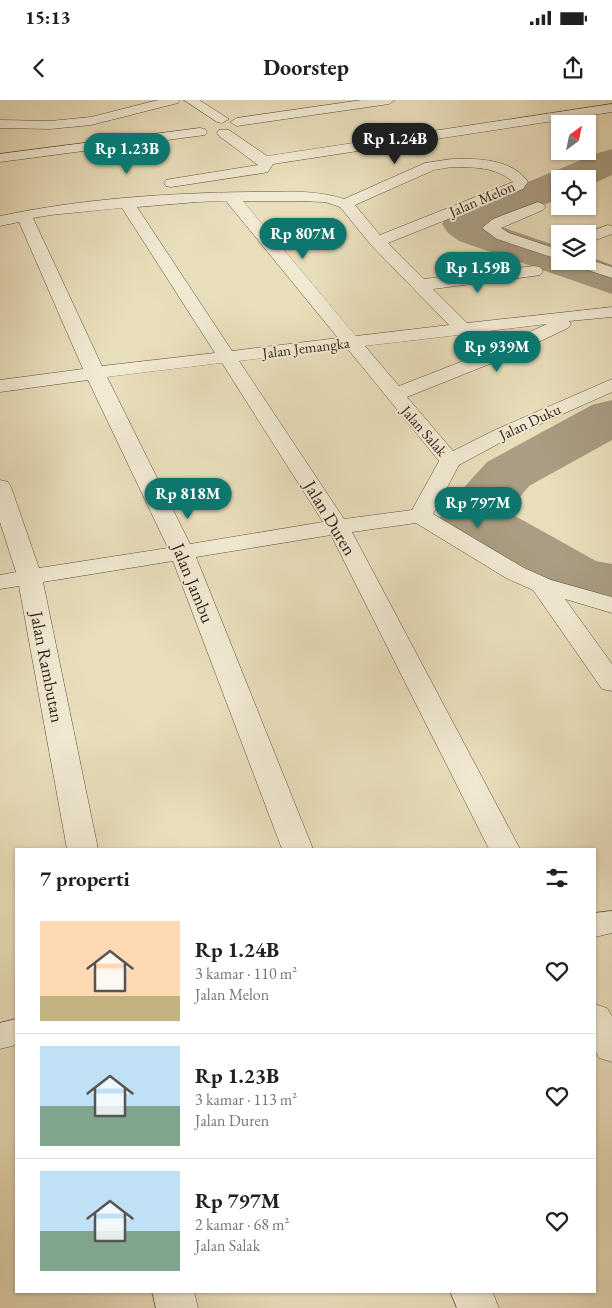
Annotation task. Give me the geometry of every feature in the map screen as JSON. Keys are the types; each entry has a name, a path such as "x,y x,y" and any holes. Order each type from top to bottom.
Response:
{"street":[{"path":"0,124 50,125 91,121 173,100"},
{"path":"0,209 263,169 266,165 264,161 190,100"},
{"path":"0,158 200,132 223,126 240,130 243,127 237,122 389,100"},
{"path":"264,161 612,108"},
{"name":"Jalan Melon","path":"345,204 430,166 442,163 472,162 493,166 518,178 521,182 518,186 377,242"},
{"path":"0,221 51,210 198,197 313,196 327,198 345,204 377,242 462,328 500,353"},
{"name":"Jalan Salak","path":"231,197 450,462 420,516"},
{"name":"Jalan Duren","path":"127,204 338,527 504,848"},
{"path":"538,207 499,222 490,228 503,236 551,250"},
{"name":"Jalan Jambu","path":"24,215 95,373 182,552 298,848"},
{"path":"596,235 608,230"},
{"path":"596,267 612,273"},
{"path":"419,285 534,271"},
{"name":"Jalan Jemangka","path":"0,386 462,328 612,312"},
{"path":"394,395 500,353 584,314"},
{"name":"Jalan Duku","path":"450,462 502,434 612,385"},
{"name":"Jalan Rambutan","path":"0,488 30,578 83,848"},
{"path":"0,582 338,527 420,516 515,573 542,585 612,605"},
{"path":"542,585 612,683"},
{"path":"596,925 612,922"},
{"path":"596,1019 612,1048"},
{"path":"0,1036 15,1032"},
{"path":"173,1293 177,1308"},
{"path":"472,1293 478,1308"}],"waterway":[{"path":"591,170 612,161"},
{"path":"551,187 463,224 474,232 612,280"},
{"path":"612,417 508,474 471,517 575,576 612,584"}]}
